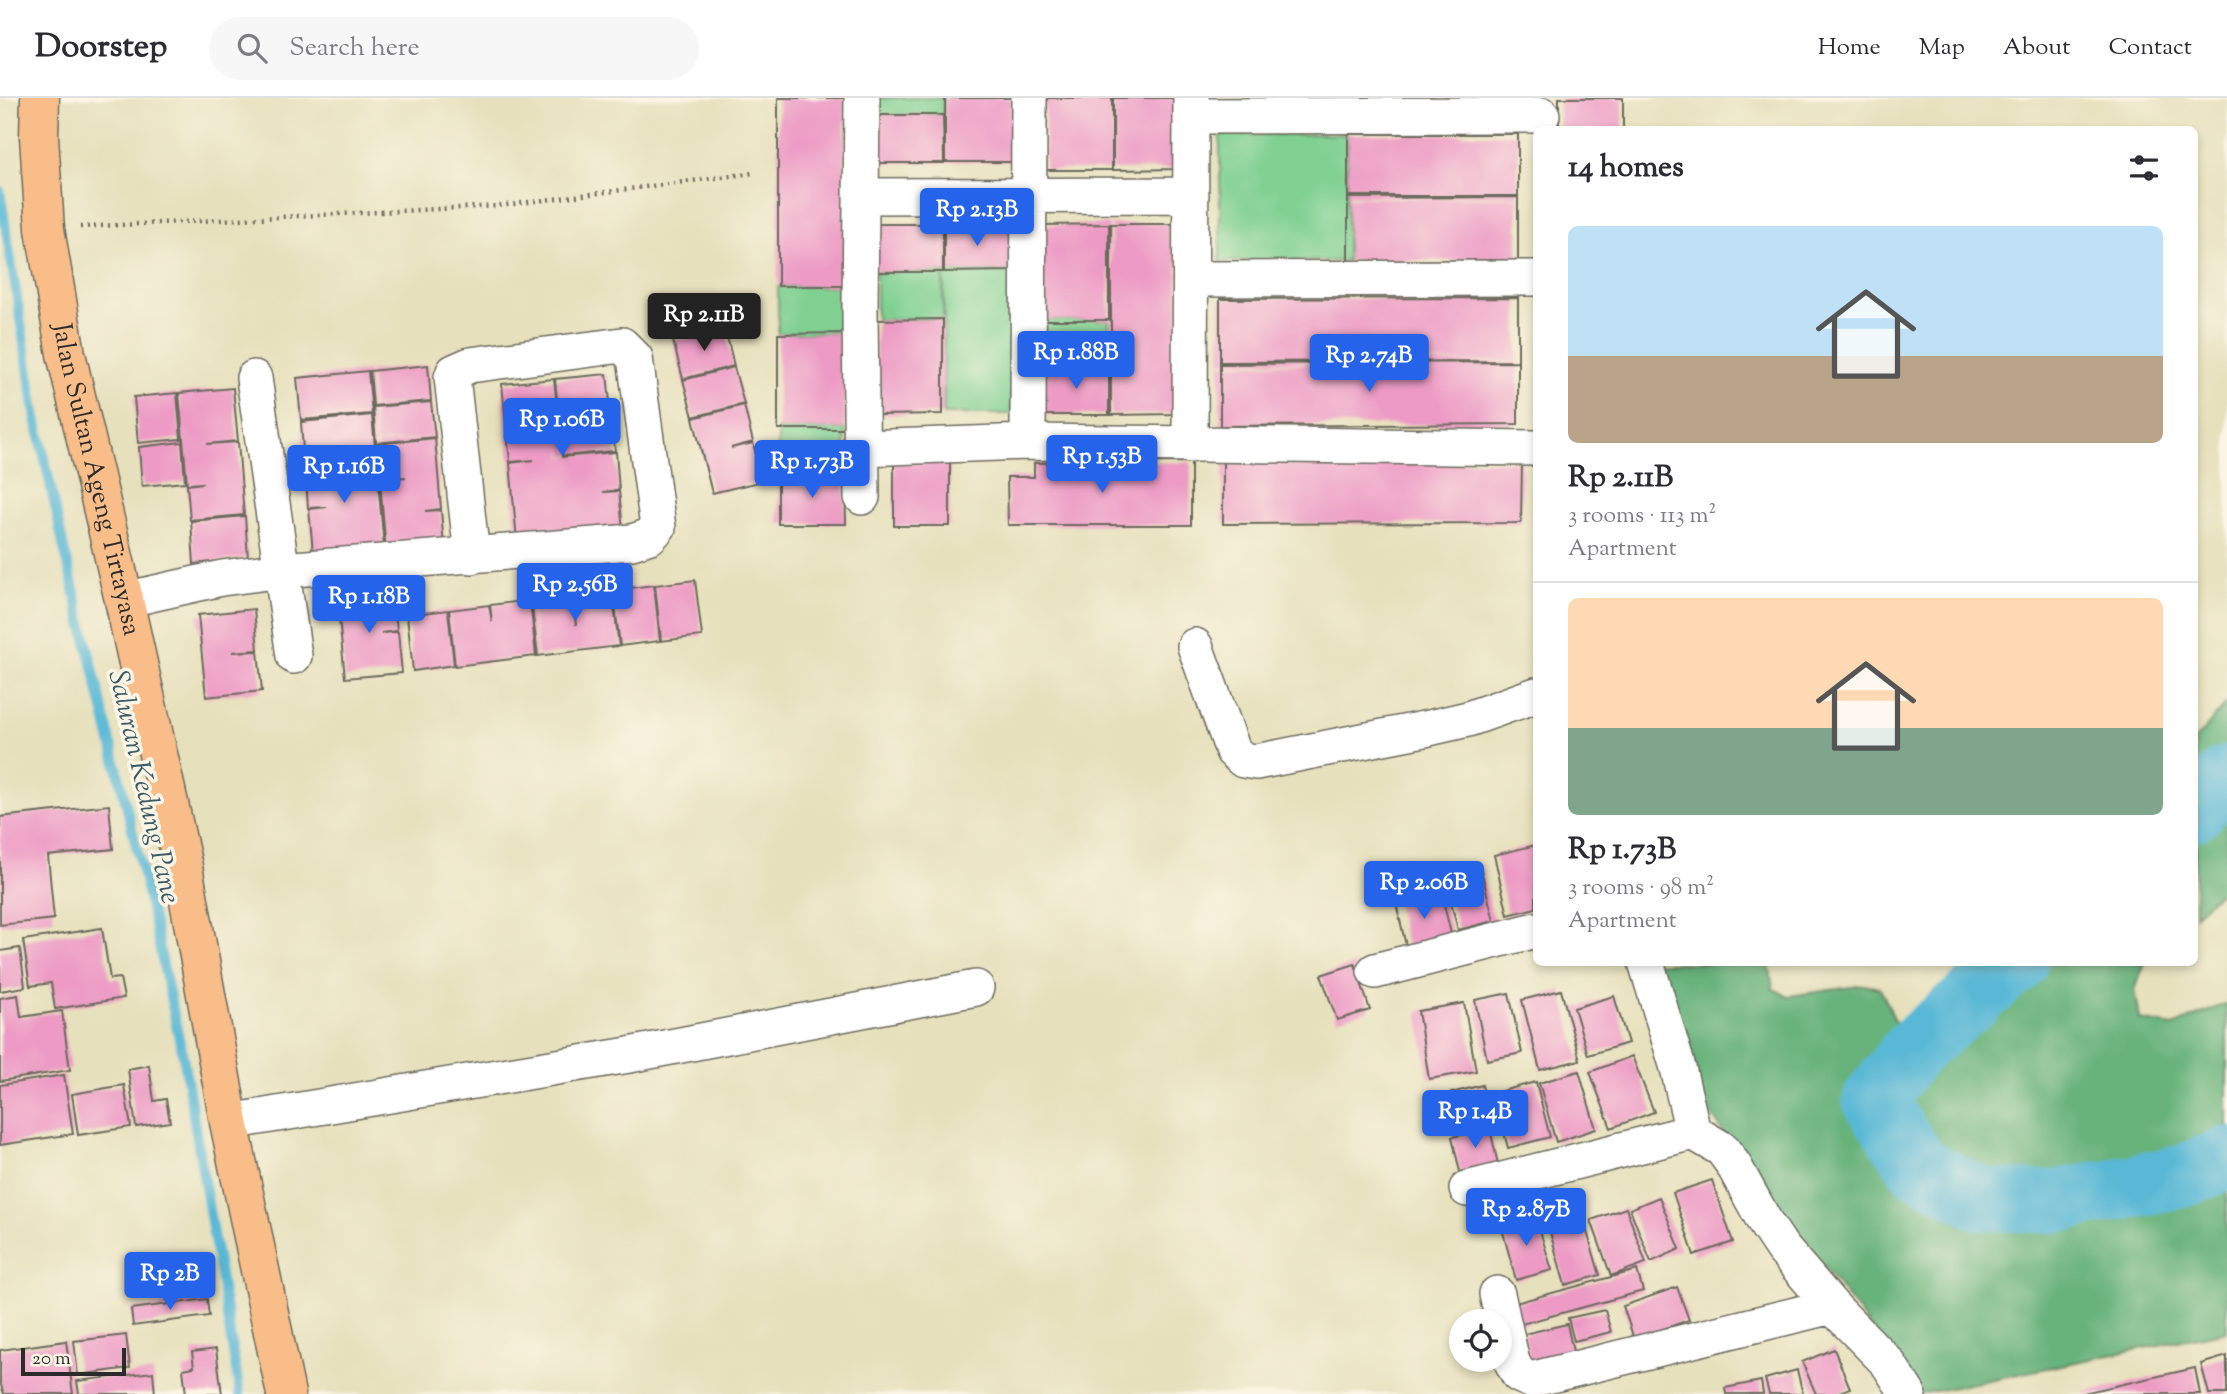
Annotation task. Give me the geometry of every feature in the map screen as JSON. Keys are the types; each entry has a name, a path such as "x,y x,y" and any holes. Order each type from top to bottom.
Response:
{"main road":[{"name":"Jalan Sultan Ageng Tirtayasa","path":"40,98 39,137 45,229 66,354 183,867 229,1122 286,1394"}],"street":[{"path":"862,98 862,497"},
{"path":"1028,442 1029,98"},
{"path":"1190,445 1191,107 1542,114"},
{"path":"862,196 1191,195"},
{"path":"1191,279 1533,278"},
{"path":"124,600 222,578 282,570 471,556 632,542 650,536 658,527 635,358 622,345 470,365 454,372 452,377 471,556"},
{"path":"254,378 294,656"},
{"path":"862,448 1028,442 1533,448"},
{"path":"1195,646 1233,751 1243,760 1256,762 1429,729 1468,719 1533,696"},
{"path":"1375,971 1533,931"},
{"path":"1647,966 1678,1068 1693,1132"},
{"path":"229,1122 629,1055 976,988"},
{"path":"1467,1189 1693,1132 1722,1149 1734,1164 1782,1248 1832,1306 1888,1363 1908,1394"},
{"path":"1497,1294 1512,1362 1520,1375 1530,1380 1832,1306"}],"path":[{"path":"45,229 498,206 753,173"}],"green space":[{"path":"876,98 943,98 943,115 876,115"},
{"path":"1347,134 1347,261 1220,261 1220,135"},
{"path":"1011,271 1011,414 944,414 944,272"},
{"path":"876,272 943,272 943,319 876,320"},
{"path":"778,286 846,286 845,333 778,334"},
{"path":"1042,320 1109,320 1109,367 1042,368"},
{"path":"778,429 845,429 845,476 778,477"},
{"path":"2227,703 2227,758 2198,788 2198,737"},
{"path":"2227,796 2227,886 2198,911 2198,825"},
{"path":"1658,966 1769,966 1773,989 1788,996 1865,985 1880,988 1904,1040 1858,1099 1911,1177 1977,1212 2054,1215 2188,1189 2227,1172 2227,1331 1921,1394 1731,1145 1681,1066"},
{"path":"2033,966 2144,966 2135,988 2140,1020 2173,1026 2227,1003 2227,1144 2181,1163 2052,1189 1984,1186 1928,1157 1890,1100 1923,1058"}],"building":[{"path":"778,98 845,98 846,286 778,286"},
{"path":"945,98 1012,98 1012,162 945,162"},
{"path":"1045,98 1112,98 1112,170 1045,170"},
{"path":"1113,98 1181,98 1181,169 1113,170"},
{"path":"1559,98 1623,98 1623,126 1559,126"},
{"path":"876,115 943,115 944,163 876,163"},
{"path":"1348,134 1518,134 1518,196 1348,196"},
{"path":"1518,197 1518,260 1348,261 1348,198"},
{"path":"876,224 943,224 943,272 876,272"},
{"path":"944,224 1011,224 1011,271 944,272"},
{"path":"1109,224 1109,320 1042,320 1042,225"},
{"path":"1111,224 1178,224 1178,414 1111,415"},
{"path":"1518,298 1518,361 1220,362 1220,299"},
{"path":"943,319 943,414 876,415 876,320"},
{"path":"725,328 734,366 683,379 673,341"},
{"path":"845,333 845,429 778,429 778,334"},
{"path":"1518,362 1518,424 1220,426 1220,364"},
{"path":"428,365 431,401 373,406 370,371"},
{"path":"734,367 744,404 693,417 683,380"},
{"path":"1109,367 1109,415 1042,415 1042,368"},
{"path":"368,371 372,414 301,420 297,378"},
{"path":"607,374 611,412 595,414 611,413 615,451 563,456 561,445 562,457 616,452 619,490 603,492 619,491 623,530 517,541 510,463 534,460 510,462 502,384 554,379 558,417 542,420 559,418 555,379"},
{"path":"233,388 238,441 207,444 238,442 244,515 190,520 187,485 203,483 187,484 179,393"},
{"path":"177,393 181,439 138,443 134,397"},
{"path":"431,402 435,437 376,443 373,407"},
{"path":"744,405 753,442 731,448 753,443 763,481 712,493 693,418"},
{"path":"372,415 376,458 304,464 301,422"},
{"path":"435,438 441,509 425,511 441,510 444,546 386,552 380,480 406,477 380,478 377,444"},
{"path":"182,442 185,482 142,486 139,447"},
{"path":"376,459 384,546 313,552 309,509 327,507 308,508 305,465"},
{"path":"1522,461 1521,523 1223,524 1223,462"},
{"path":"1191,462 1191,525 1008,525 1007,477 1034,477 1034,463"},
{"path":"894,463 950,463 950,526 894,526"},
{"path":"845,476 846,524 778,524 778,477"},
{"path":"245,516 248,558 194,564 191,521"},
{"path":"695,580 702,636 661,641 655,585"},
{"path":"654,585 660,641 620,646 613,590"},
{"path":"612,590 619,646 538,656 531,600 571,595 576,625 573,595"},
{"path":"393,591 397,631 381,633 398,632 402,673 345,678 337,597"},
{"path":"530,600 536,656 455,666 449,610 489,605 492,622 490,605"},
{"path":"254,609 258,650 232,652 258,651 262,691 206,697 198,615"},
{"path":"448,610 454,665 413,671 407,615"},
{"path":"109,805 113,849 48,856 54,919 0,925 0,817"},
{"path":"1533,846 1533,909 1508,915 1494,855"},
{"path":"1480,866 1494,921 1458,930 1444,875"},
{"path":"1440,888 1453,942 1408,954 1395,899"},
{"path":"102,928 110,979 120,978 124,998 55,1009 51,983 30,986 23,940"},
{"path":"20,948 25,987 0,991 0,951"},
{"path":"1355,964 1370,1010 1337,1020 1321,975"},
{"path":"1561,990 1580,1060 1540,1070 1522,1000"},
{"path":"1509,993 1522,1053 1487,1060 1475,1000"},
{"path":"18,995 21,1017 62,1011 70,1070 0,1081 0,998"},
{"path":"1614,996 1628,1043 1588,1055 1574,1008"},
{"path":"1464,1003 1476,1071 1429,1079 1418,1011"},
{"path":"1632,1056 1654,1112 1611,1128 1590,1072"},
{"path":"149,1065 154,1101 166,1099 170,1122 136,1127 128,1069"},
{"path":"1579,1071 1596,1129 1556,1142 1539,1083"},
{"path":"64,1075 73,1134 0,1145 0,1085"},
{"path":"1536,1082 1550,1137 1508,1148 1494,1093"},
{"path":"124,1085 131,1127 78,1135 72,1094"},
{"path":"1482,1085 1490,1119 1453,1129 1444,1095"},
{"path":"1490,1129 1498,1164 1460,1172 1452,1137"},
{"path":"1712,1180 1733,1242 1694,1255 1673,1193"},
{"path":"1659,1197 1680,1249 1651,1262 1630,1209"},
{"path":"1626,1208 1646,1263 1611,1276 1591,1220"},
{"path":"1535,1215 1552,1270 1516,1280 1501,1225"},
{"path":"1582,1215 1600,1275 1565,1285 1548,1225"},
{"path":"1637,1270 1643,1291 1514,1326 1512,1309 1508,1305"},
{"path":"1677,1287 1689,1320 1634,1339 1623,1306"},
{"path":"207,1299 209,1316 133,1326 131,1309"},
{"path":"1605,1310 1611,1332 1574,1341 1568,1318"},
{"path":"1567,1324 1574,1356 1531,1365 1524,1334"},
{"path":"126,1335 130,1368 78,1375 74,1341"},
{"path":"66,1341 73,1394 4,1394 0,1382 0,1350"},
{"path":"216,1349 222,1394 186,1394 183,1369 194,1367 192,1352"},
{"path":"1834,1349 1850,1388 1835,1394 1816,1394 1802,1362"},
{"path":"2227,1356 2227,1394 2209,1394 2201,1364"},
{"path":"2195,1368 2200,1394 2083,1393"},
{"path":"1797,1370 1803,1394 1769,1394 1765,1379"},
{"path":"153,1372 155,1394 79,1394 77,1381"},
{"path":"1761,1381 1763,1394 1726,1394 1725,1388"}],"waterway":[{"name":"Saluran Kedung Pane","path":"0,191 36,418 184,1061 240,1394"},
{"path":"2198,806 2227,777"},
{"path":"2012,966 1913,1049 1874,1100 1919,1167 1980,1199 2053,1202 2184,1176 2227,1158"}]}
